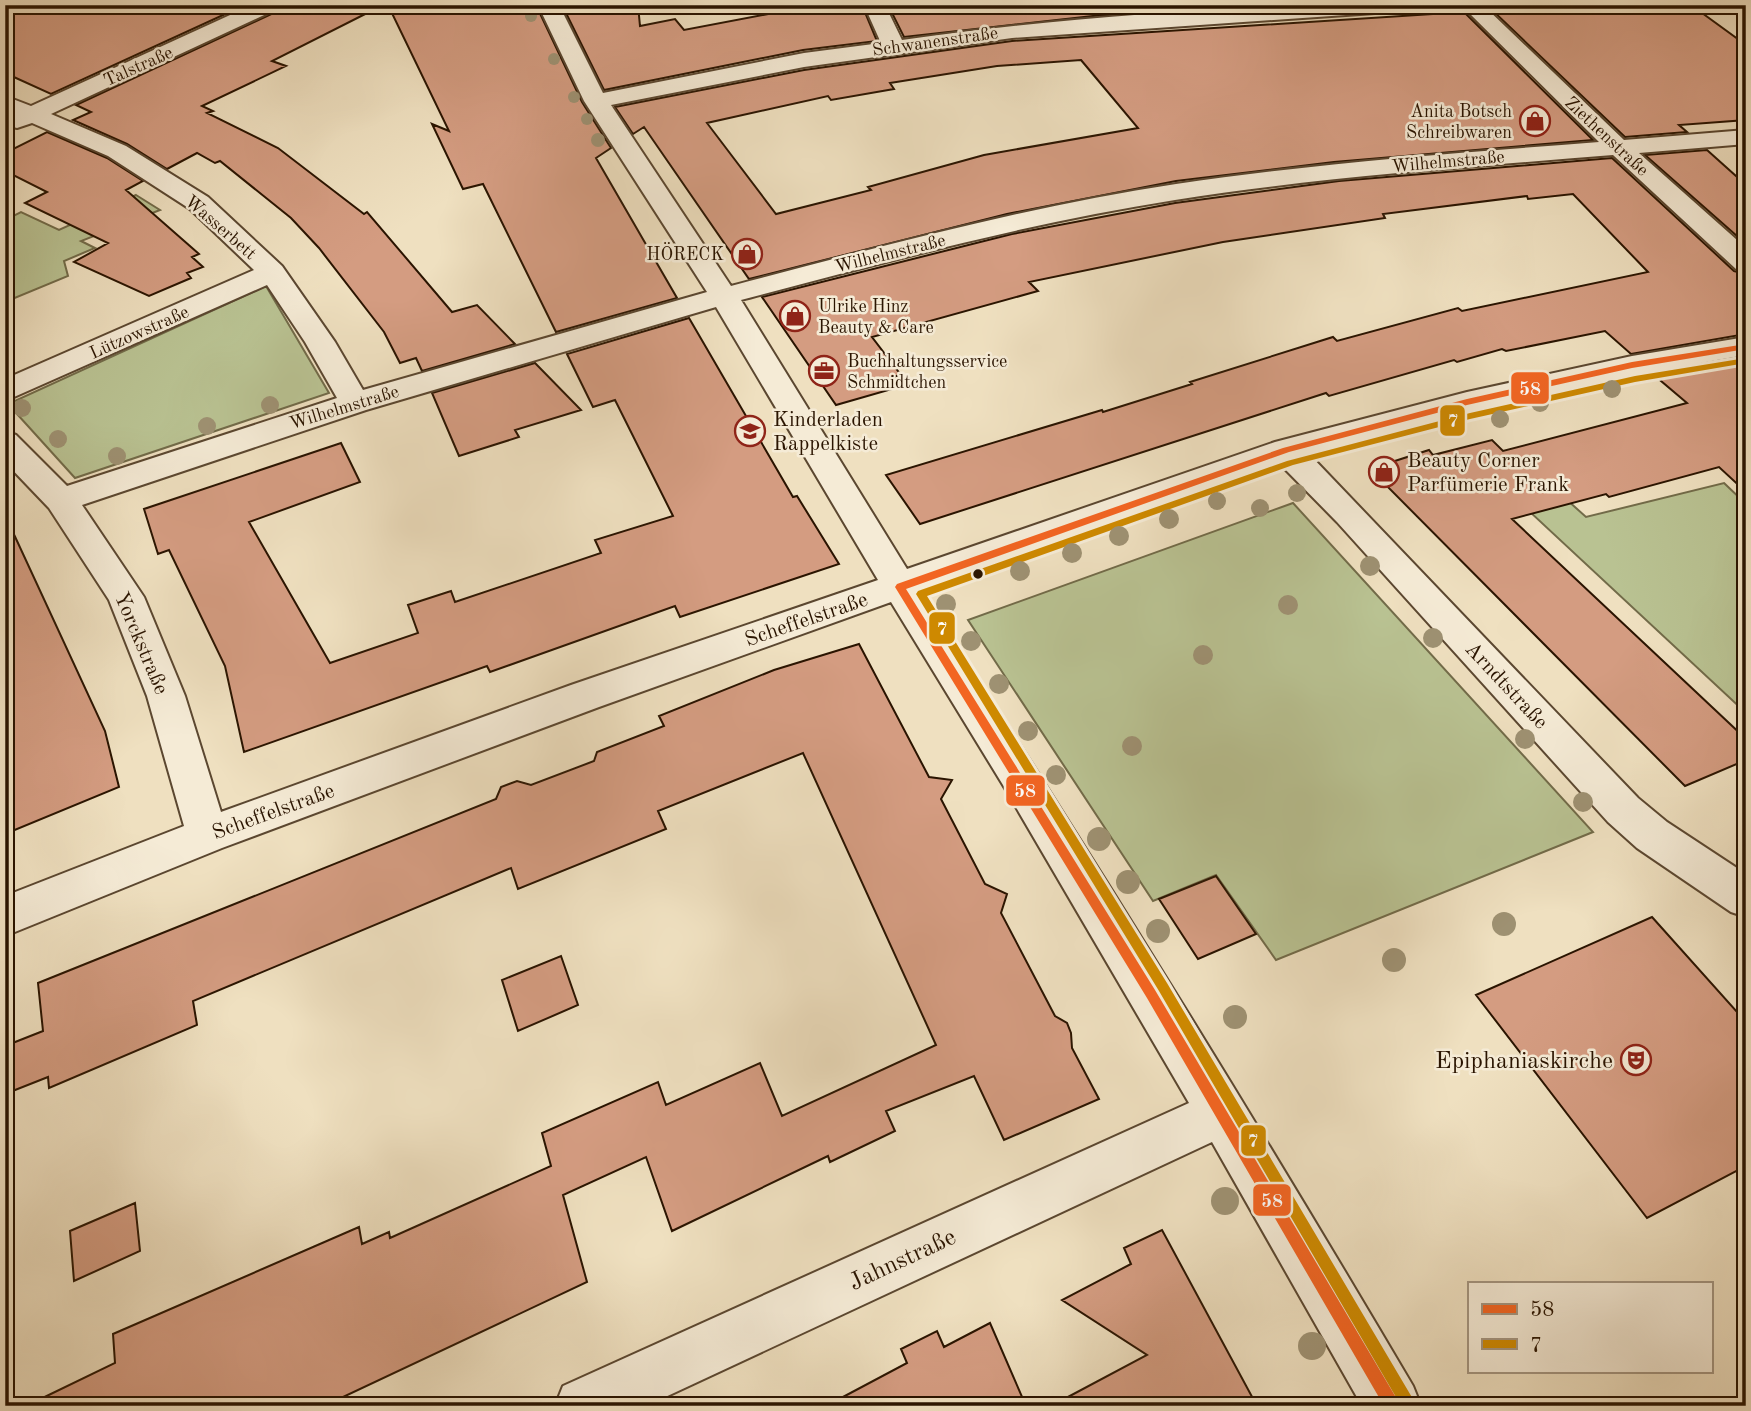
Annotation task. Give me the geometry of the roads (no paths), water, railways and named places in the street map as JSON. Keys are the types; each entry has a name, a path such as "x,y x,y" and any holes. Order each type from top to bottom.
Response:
{"street":[{"name":"Talstraße","path":"5,126 270,5"},
{"path":"548,5 596,102 724,296 900,587 1024,784 1222,1113 1393,1406"},
{"path":"874,5 894,46"},
{"name":"Schwanenstraße","path":"596,102 804,60 1012,31 1228,10 1404,5"},
{"name":"Ziethenstraße","path":"1471,5 1618,147 1746,263"},
{"name":"Wasserbett","path":"5,103 117,151 199,203 272,272 320,342 355,403"},
{"name":"Wilhelmstraße","path":"61,500 355,403 724,296 992,226 1175,192 1367,168 1746,137"},
{"name":"Lützowstraße","path":"5,391 272,272"},
{"name":"Scheffelstraße","path":"5,916 207,835 585,696 1286,450 1467,402 1632,365 1746,346"},
{"name":"Yorckstraße","path":"5,442 61,500 126,597 166,696 207,835"},
{"name":"Arndtstraße","path":"1286,450 1349,513 1623,810 1652,835 1746,898"},
{"name":"Jahnstraße","path":"583,1406 1222,1113"}],"place":[{"name":"Anita Botsch Schreibwaren","path":"1535,121"},
{"name":"HÖRECK","path":"747,254"},
{"name":"Ulrike Hinz Beauty & Care","path":"795,316"},
{"name":"Buchhaltungsservice Schmidtchen","path":"824,371"},
{"name":"Kinderladen Rappelkiste","path":"750,431"},
{"name":"Beauty Corner Parfümerie Frank","path":"1384,472"},
{"name":"Epiphaniaskirche","path":"1636,1060"}]}
